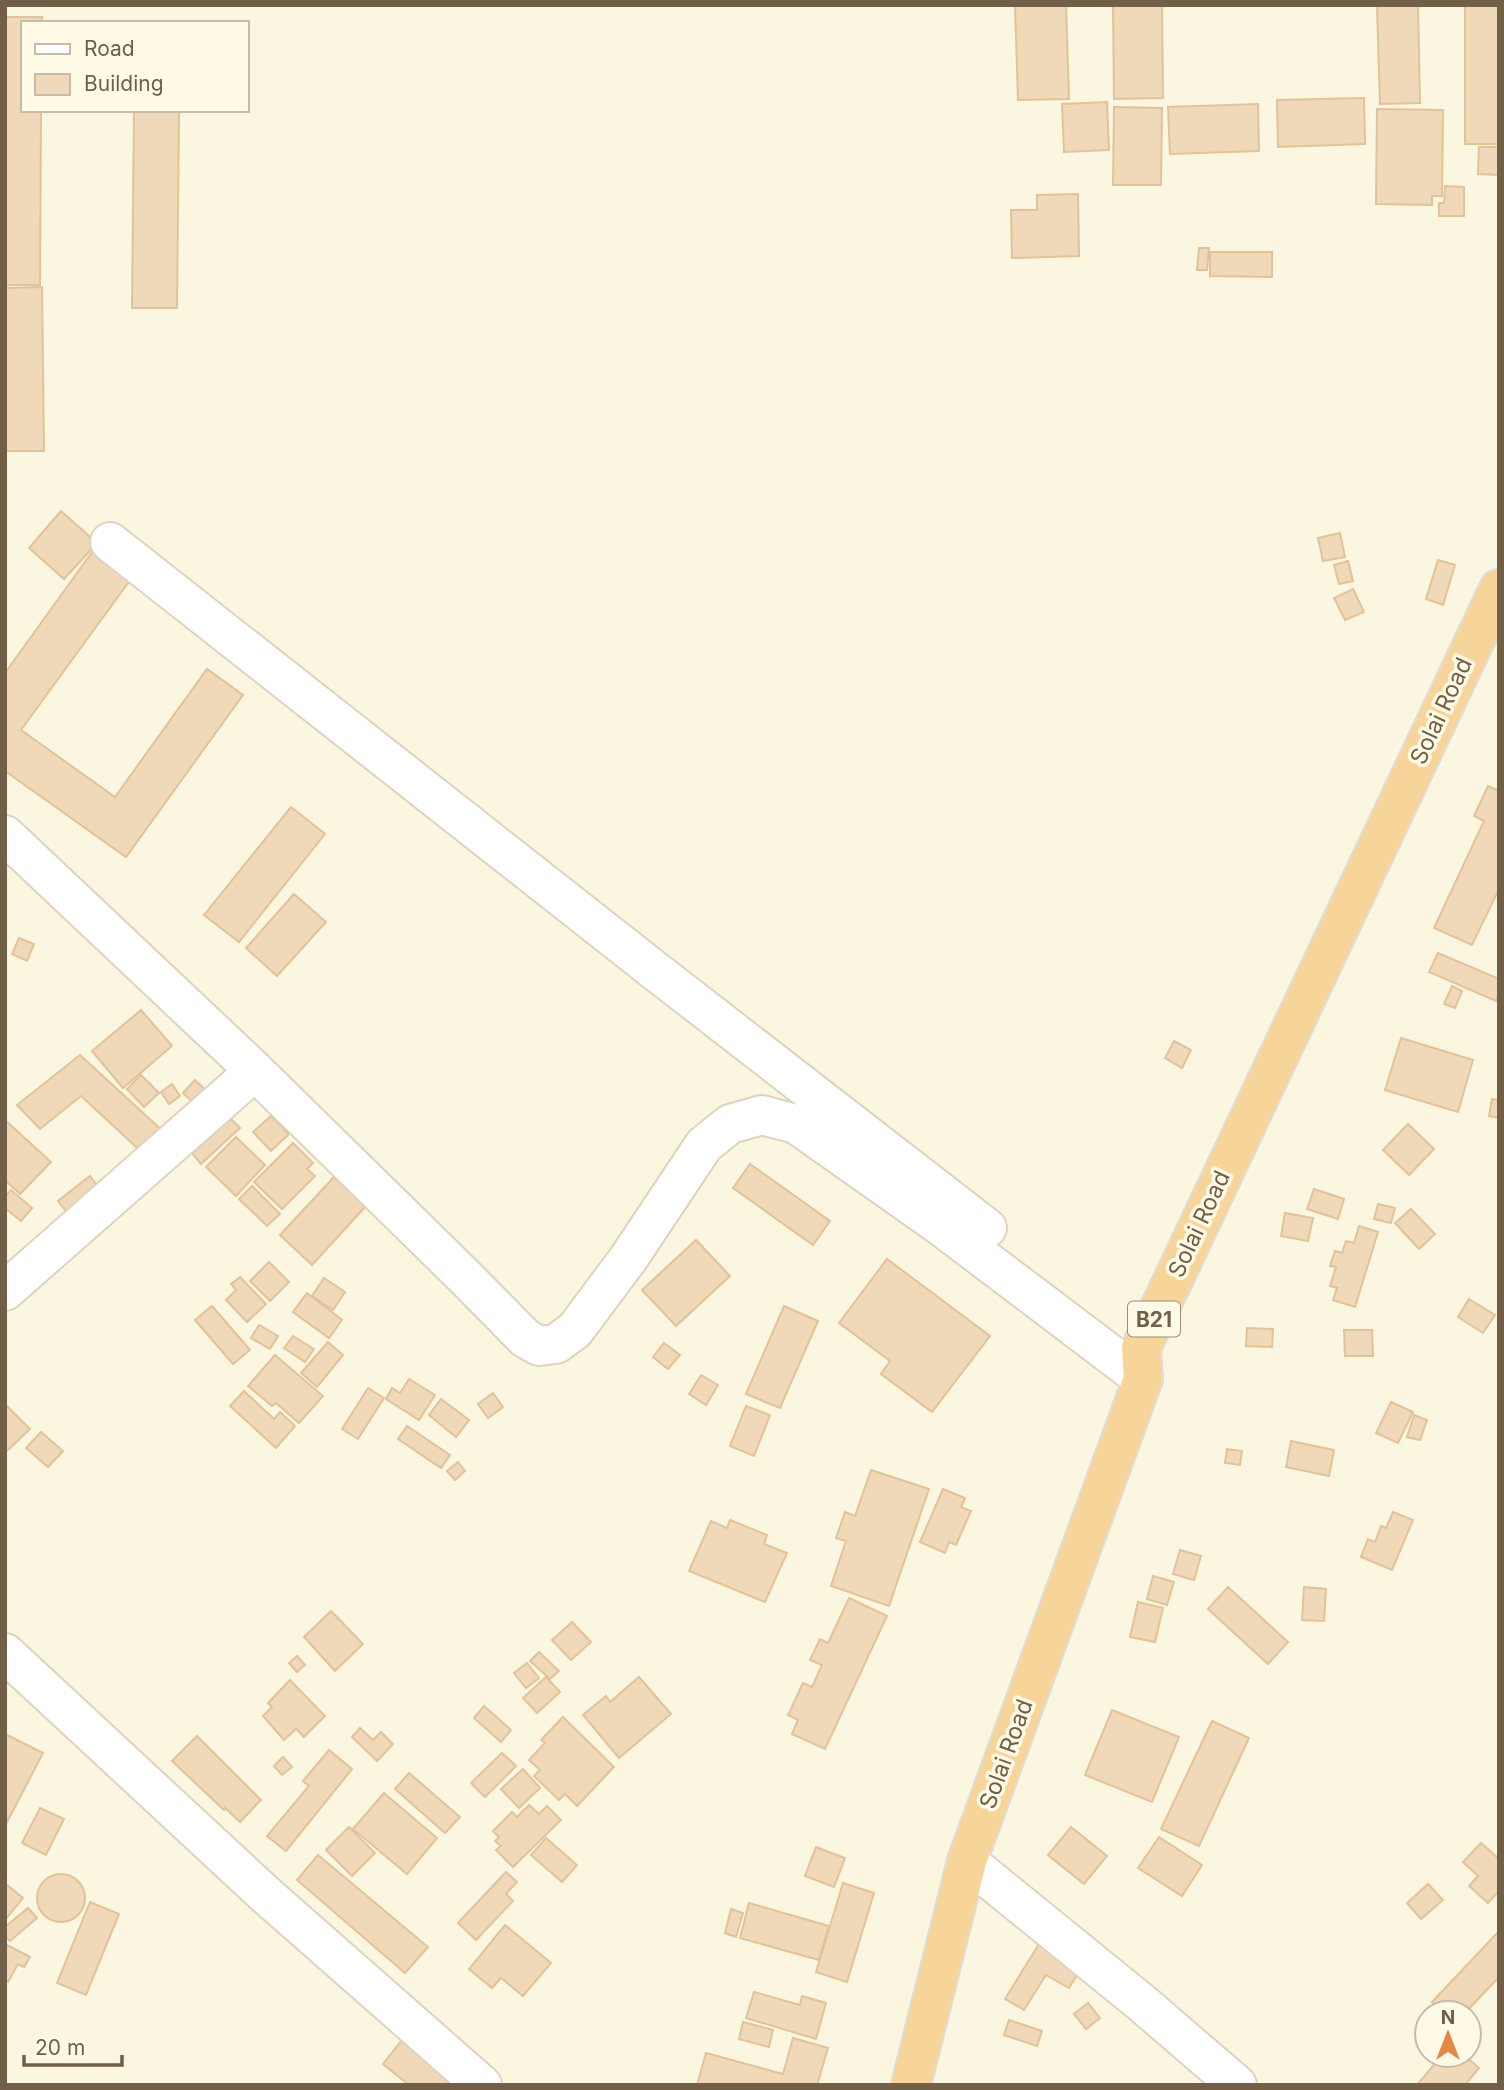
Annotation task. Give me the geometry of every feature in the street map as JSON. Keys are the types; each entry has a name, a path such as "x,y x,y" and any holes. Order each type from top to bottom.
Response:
{"highway":[{"name":"Solai Road","path":"911,2085 967,1861 1142,1363 1497,597"}],"street":[{"path":"110,542 654,970 1142,1363"},
{"path":"5,835 255,1071 525,1338 538,1346 556,1344 575,1330 628,1259 704,1145 730,1124 762,1115 796,1124 1142,1363"},
{"path":"5,1291 255,1071"},
{"path":"5,1653 267,1895 482,2085"},
{"path":"967,1861 1143,2004 1237,2085"}],"building":[{"path":"1015,5 1066,5 1069,99 1018,100"},
{"path":"1113,5 1162,5 1163,98 1114,99"},
{"path":"1377,5 1418,5 1420,103 1380,104"},
{"path":"1465,5 1499,5 1499,144 1465,144"},
{"path":"5,17 42,17 42,21 21,21 21,112 41,112 40,285 5,285"},
{"path":"1364,98 1365,144 1278,147 1277,100"},
{"path":"1107,102 1109,150 1064,152 1062,104"},
{"path":"1258,104 1259,151 1170,154 1168,107"},
{"path":"1114,107 1162,108 1161,185 1113,185"},
{"path":"1377,109 1443,110 1442,196 1432,196 1432,205 1376,204"},
{"path":"134,112 179,112 177,308 132,308"},
{"path":"1479,147 1499,147 1499,175 1478,174"},
{"path":"1445,186 1464,187 1464,216 1439,216 1439,203 1444,203"},
{"path":"1078,194 1079,256 1012,258 1011,210 1037,210 1037,195"},
{"path":"1199,248 1209,248 1207,270 1197,270"},
{"path":"1210,252 1272,252 1272,277 1210,276"},
{"path":"42,287 44,451 5,451 5,288"},
{"path":"61,511 97,543 64,579 29,548"},
{"path":"1340,533 1345,557 1323,561 1318,538"},
{"path":"98,544 136,572 21,730 115,797 207,669 243,695 126,857 5,771 5,673"},
{"path":"1438,560 1455,565 1443,605 1426,599"},
{"path":"1348,561 1353,581 1339,584 1334,565"},
{"path":"1353,589 1364,612 1345,620 1334,598"},
{"path":"1488,786 1499,791 1499,889 1472,945 1434,928 1484,821 1474,816"},
{"path":"291,807 325,834 239,942 204,915"},
{"path":"294,894 326,922 277,976 246,948"},
{"path":"19,938 34,944 27,961 12,954"},
{"path":"1438,953 1499,979 1496,1001 1429,972"},
{"path":"1452,986 1462,991 1455,1008 1444,1004"},
{"path":"141,1010 172,1046 123,1088 92,1051"},
{"path":"1401,1038 1473,1060 1458,1112 1385,1090"},
{"path":"1174,1041 1191,1050 1182,1068 1165,1058"},
{"path":"80,1055 166,1134 146,1156 81,1096 40,1129 17,1105"},
{"path":"141,1075 159,1093 144,1107 127,1089"},
{"path":"195,1080 213,1097 201,1110 183,1093"},
{"path":"172,1084 180,1096 169,1104 161,1092"},
{"path":"1492,1099 1499,1100 1499,1118 1489,1116"},
{"path":"271,1116 289,1134 271,1151 253,1132"},
{"path":"230,1118 240,1128 201,1164 192,1153"},
{"path":"5,1120 51,1162 20,1194 5,1180"},
{"path":"1408,1124 1434,1149 1409,1175 1383,1150"},
{"path":"236,1137 265,1165 236,1196 206,1167"},
{"path":"293,1143 313,1163 307,1169 315,1176 282,1209 254,1182"},
{"path":"750,1164 830,1221 813,1245 733,1188"},
{"path":"90,1176 102,1192 70,1216 58,1201"},
{"path":"334,1177 366,1206 312,1265 280,1235"},
{"path":"252,1186 280,1214 267,1226 239,1199"},
{"path":"1314,1189 1344,1199 1338,1219 1307,1209"},
{"path":"11,1190 32,1208 21,1221 5,1208 5,1197"},
{"path":"1378,1204 1395,1208 1391,1223 1374,1219"},
{"path":"1411,1209 1435,1234 1419,1249 1395,1223"},
{"path":"1285,1213 1313,1218 1308,1241 1281,1236"},
{"path":"1359,1226 1378,1232 1355,1307 1333,1300 1337,1288 1330,1286 1336,1267 1330,1266 1335,1251 1342,1253 1346,1241 1354,1243"},
{"path":"696,1240 730,1276 676,1326 642,1290"},
{"path":"887,1259 990,1336 932,1412 881,1374 890,1361 839,1323"},
{"path":"269,1262 289,1282 270,1301 250,1281"},
{"path":"240,1277 266,1304 247,1322 226,1300 236,1290 231,1284"},
{"path":"324,1278 345,1292 333,1310 312,1296"},
{"path":"307,1293 342,1320 329,1338 293,1312"},
{"path":"1469,1299 1495,1315 1483,1333 1458,1317"},
{"path":"212,1306 250,1350 233,1364 195,1320"},
{"path":"784,1306 818,1321 780,1408 746,1394"},
{"path":"259,1325 278,1336 270,1349 251,1338"},
{"path":"1247,1328 1273,1329 1272,1347 1246,1346"},
{"path":"1344,1330 1372,1330 1373,1356 1345,1356"},
{"path":"293,1336 314,1349 305,1362 284,1348"},
{"path":"328,1342 343,1355 317,1387 301,1373"},
{"path":"664,1343 680,1355 668,1369 653,1357"},
{"path":"275,1355 323,1396 299,1423 276,1403 272,1406 248,1386"},
{"path":"701,1375 718,1385 706,1405 689,1394"},
{"path":"409,1379 435,1395 419,1420 386,1399 392,1388 400,1393"},
{"path":"368,1388 384,1398 358,1439 342,1429"},
{"path":"244,1391 274,1419 280,1412 295,1426 276,1448 230,1406"},
{"path":"493,1393 503,1407 488,1418 478,1404"},
{"path":"441,1399 469,1420 456,1437 429,1415"},
{"path":"1391,1402 1413,1412 1398,1443 1376,1433"},
{"path":"5,1404 30,1429 5,1453"},
{"path":"746,1406 770,1415 754,1456 730,1446"},
{"path":"1414,1415 1427,1420 1420,1440 1407,1437"},
{"path":"407,1426 450,1455 441,1468 398,1439"},
{"path":"41,1432 63,1451 48,1467 26,1448"},
{"path":"1291,1441 1334,1450 1329,1476 1286,1467"},
{"path":"1227,1449 1242,1451 1240,1465 1225,1463"},
{"path":"458,1462 465,1471 455,1480 447,1471"},
{"path":"871,1470 929,1489 889,1606 831,1586 846,1541 836,1538 845,1512 855,1516"},
{"path":"943,1489 965,1498 961,1507 971,1511 956,1545 949,1542 945,1553 920,1542"},
{"path":"1393,1512 1413,1520 1392,1570 1361,1557 1368,1539 1375,1542 1381,1526 1386,1528"},
{"path":"730,1520 767,1535 764,1544 787,1553 765,1602 689,1571 711,1521 727,1528"},
{"path":"1180,1550 1201,1556 1194,1580 1173,1574"},
{"path":"1153,1576 1174,1582 1167,1605 1147,1599"},
{"path":"1228,1587 1288,1642 1268,1664 1208,1609"},
{"path":"1304,1587 1326,1589 1324,1621 1302,1620"},
{"path":"849,1598 887,1616 825,1749 792,1734 798,1720 788,1715 803,1683 812,1687 822,1665 810,1660 820,1639 828,1643"},
{"path":"1138,1602 1163,1608 1155,1642 1130,1637"},
{"path":"331,1611 363,1644 335,1671 304,1637"},
{"path":"572,1622 591,1642 571,1660 552,1640"},
{"path":"539,1652 559,1671 550,1679 530,1661"},
{"path":"297,1656 305,1665 297,1672 289,1663"},
{"path":"527,1663 539,1678 526,1688 514,1673"},
{"path":"546,1677 560,1692 537,1713 523,1698"},
{"path":"639,1677 671,1714 619,1758 583,1715 606,1696 610,1702"},
{"path":"290,1680 325,1716 304,1737 296,1729 284,1740 263,1716 272,1707 268,1703"},
{"path":"484,1706 511,1730 501,1742 474,1718"},
{"path":"1112,1710 1179,1737 1152,1802 1085,1775"},
{"path":"563,1717 614,1767 577,1806 565,1794 559,1800 534,1776 540,1770 529,1760 545,1743 541,1740"},
{"path":"1212,1721 1249,1738 1199,1846 1161,1829"},
{"path":"360,1728 373,1740 381,1732 393,1744 377,1761 352,1737"},
{"path":"5,1734 43,1753 5,1826"},
{"path":"197,1736 261,1800 240,1822 172,1761"},
{"path":"329,1750 352,1769 286,1851 267,1836 309,1786 303,1781"},
{"path":"502,1753 516,1766 485,1797 471,1783"},
{"path":"283,1757 292,1767 282,1775 274,1766"},
{"path":"523,1769 540,1788 519,1808 501,1789"},
{"path":"409,1773 460,1817 445,1833 395,1789"},
{"path":"384,1793 437,1838 407,1874 353,1829"},
{"path":"529,1805 539,1814 547,1806 561,1820 513,1867 496,1850 501,1846 495,1841 499,1837 493,1831 512,1812 517,1817"},
{"path":"40,1808 64,1819 46,1855 22,1843"},
{"path":"349,1827 375,1853 352,1876 326,1850"},
{"path":"1071,1827 1107,1856 1084,1884 1048,1855"},
{"path":"1159,1837 1202,1865 1182,1896 1138,1868"},
{"path":"546,1838 577,1865 562,1882 531,1855"},
{"path":"1481,1843 1499,1859 1499,1891 1488,1903 1469,1886 1478,1876 1463,1862"},
{"path":"816,1847 845,1858 834,1887 805,1876"},
{"path":"318,1855 428,1947 405,1973 297,1880"},
{"path":"506,1872 517,1882 506,1894 513,1901 476,1940 458,1923"},
{"path":"61,1874 78,1881 85,1898 78,1915 61,1922 44,1915 37,1898 44,1881"},
{"path":"843,1883 874,1893 847,1982 816,1972"},
{"path":"1428,1884 1443,1900 1421,1919 1407,1903"},
{"path":"7,1885 23,1898 5,1920 5,1887"},
{"path":"90,1902 119,1914 86,1995 57,1983"},
{"path":"749,1903 829,1926 819,1960 740,1938"},
{"path":"28,1908 37,1918 10,1941 5,1936 5,1927"},
{"path":"731,1909 743,1913 736,1937 725,1933"},
{"path":"505,1925 551,1963 523,1996 501,1978 492,1988 469,1969"},
{"path":"1499,1931 1499,1977 1478,1999 1435,1999"},
{"path":"5,1944 30,1957 24,1967 18,1964 8,1982 5,1981"},
{"path":"1039,1944 1081,1969 1069,1988 1046,1975 1024,2010 1005,1999"},
{"path":"754,1992 800,2005 802,1996 826,2003 816,2039 746,2018"},
{"path":"1088,2003 1100,2018 1086,2029 1074,2014"},
{"path":"1009,2020 1042,2031 1037,2046 1004,2035"},
{"path":"743,2022 773,2030 769,2047 739,2039"},
{"path":"793,2038 828,2048 817,2085 697,2085 706,2053 783,2074"},
{"path":"402,2040 459,2085 409,2085 383,2064"},
{"path":"1430,2069 1478,2069 1465,2085 1417,2085"}]}
